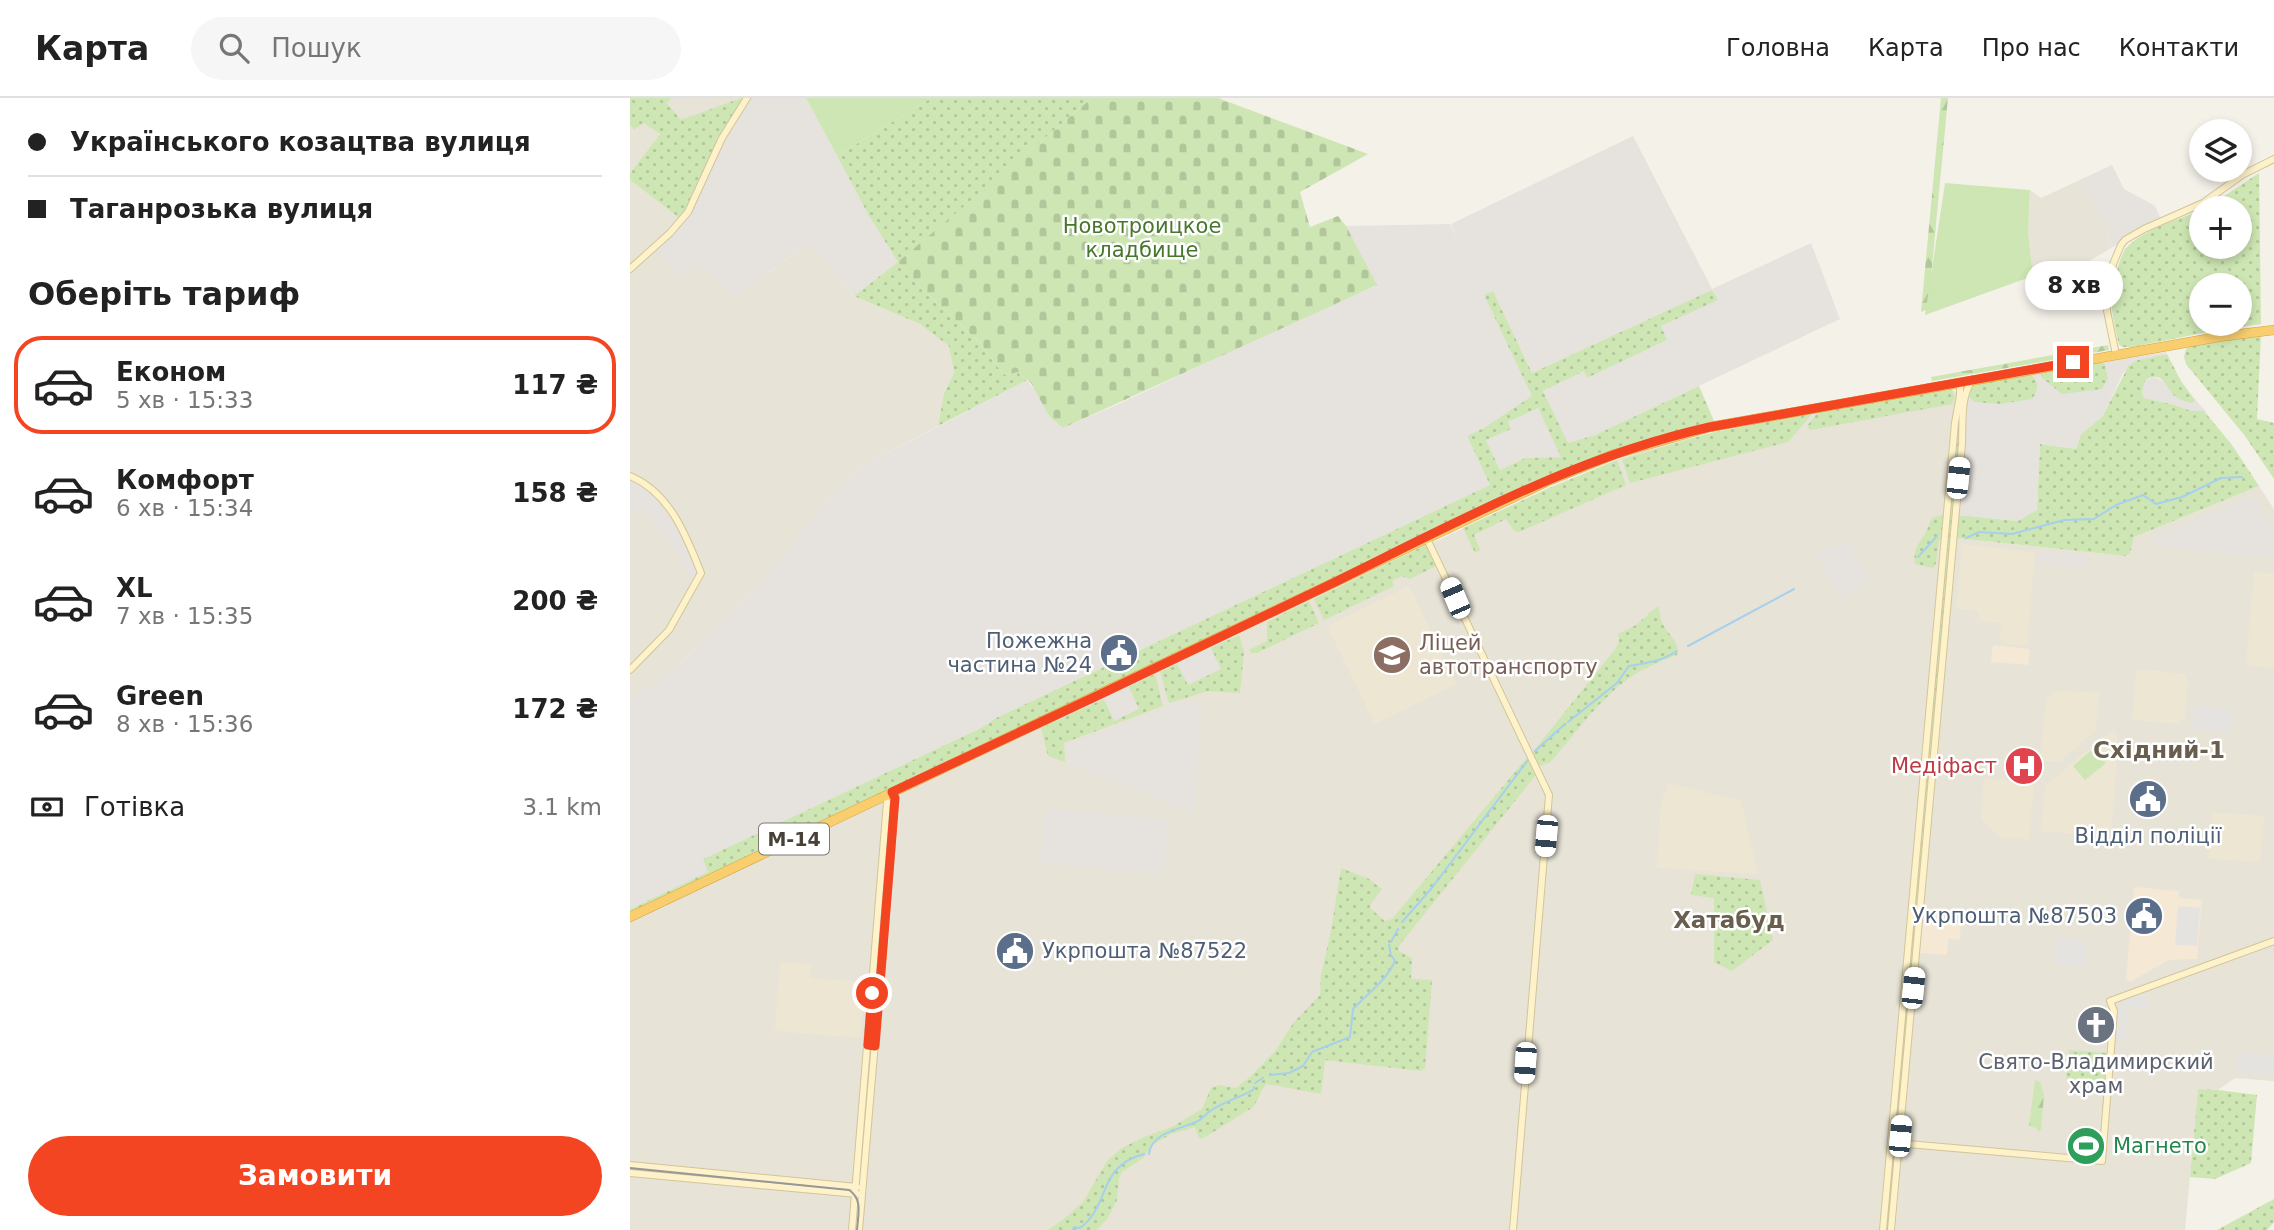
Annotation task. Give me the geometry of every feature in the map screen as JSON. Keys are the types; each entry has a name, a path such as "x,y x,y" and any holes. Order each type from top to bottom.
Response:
{"highway":[{"name":"М-14","path":"630,917 1426,537 1567,472 1615,454 1710,427 2224,335 2274,330"}],"street":[{"path":"630,269 682,220 722,138 747,98"},
{"path":"2116,355 2107,299 2113,264 2125,240 2203,204 2242,175 2274,159"},
{"path":"1891,1230 1958,478 1961,404 1966,389 1964,381"},
{"path":"1883,1230 1950,478 1964,381"},
{"path":"1949,384 1961,404"},
{"path":"630,476 651,488 666,503 687,539 701,573 669,629 630,670"},
{"path":"1950,478 1958,478"},
{"path":"1426,537 1549,795 1511,1230"},
{"path":"1933,671 1941,671"},
{"path":"859,1230 859,1191 895,798 888,794"},
{"path":"1890,1142 2102,1161 2114,1011 2110,1001 2274,941"},
{"path":"1907,953 1916,954"},
{"path":"630,1166 709,1177 859,1191"},
{"path":"630,1173 666,1172"},
{"path":"852,1230 859,1191"}],"shaded area":[{"path":"672,98 741,98 681,121 667,103"},
{"path":"747,98 806,98 869,216 898,262 854,296 809,242 734,298 698,262 680,278 653,248 682,220 722,138"},
{"path":"644,122 660,134 630,173 630,126 635,129"},
{"path":"1633,136 1712,289 1811,243 1840,319 1595,435 1568,444 1543,391 1584,371 1587,378 1667,340 1660,326 1717,300 1713,290 1532,373 1493,291 1484,295 1533,397 1467,436 1490,485 703,859 709,872 630,909 630,697 660,680 682,662 756,589 839,486 863,466 1027,380 1049,416 1063,428 1376,286 1346,226 1450,224 1457,239 1451,224"},
{"path":"2112,165 2124,189 2155,206 2161,219 2111,248 2108,234 2082,179"},
{"path":"2082,179 2108,234 2111,248 2084,264 2065,262 2033,276 2028,232 2030,190 2041,198"},
{"path":"630,180 682,220 680,277 698,262 768,273 809,242 854,296 920,324 949,345 954,373 944,393 938,426 863,466 839,486 756,589 682,662 660,680 630,697 630,510 652,518 696,583 630,476"},
{"path":"2166,352 2167,354 2138,360 2123,373 2102,417 2081,434 2076,449 2040,444 2037,510 2018,521 1958,515 1967,412 1963,385"},
{"path":"2154,377 2166,382 2174,395 2195,399 2208,414 2144,398 2142,393 2145,380"},
{"path":"1952,387 1958,396 1882,1230 1514,1230 1552,796 1430,544 1547,489 1619,459 1663,445 1711,433"},
{"path":"1538,408 1562,457 1525,458 1500,470 1486,440 1510,429 1508,422"},
{"path":"630,476 666,503 701,573 696,584 652,518 630,510"},
{"path":"2259,486 2274,509 2274,1081 2235,1078 2218,1090 2198,1089 2185,1230 1895,1230 1956,538 2125,556 2130,554 2134,537"},
{"path":"2256,496 2274,531 2274,558 2152,546 2153,533 2159,534"},
{"path":"1849,541 1870,583 1839,599 1815,551"},
{"path":"1428,544 1547,789 1545,846 1509,1230 860,1230 898,795"},
{"path":"1962,544 2035,552 2027,646 2007,644 2000,639 2001,623 1979,621 1979,611 1956,609"},
{"path":"2039,551 2090,556 2078,568 2037,563"},
{"path":"2254,572 2274,573 2274,668 2246,666"},
{"name":"Ліцей автотранспорту","path":"1409,586 1457,684 1375,724 1327,626"},
{"path":"1993,645 2030,649 2028,665 1991,662"},
{"path":"1211,648 1221,669 1187,685 1177,664"},
{"path":"2138,669 2185,674 2188,682 2185,717 2180,724 2134,720 2132,717"},
{"path":"1129,687 1139,709 1114,721 1104,699"},
{"path":"2059,690 2099,693 2096,730 2060,762 2040,760 2046,698"},
{"path":"1202,701 1195,810 1191,812 1068,764 1067,745 1176,704"},
{"path":"2194,706 2233,710 2231,733 2192,729"},
{"path":"2113,729 2116,732 2118,748 2111,837 2041,831 2045,786"},
{"path":"1984,778 2034,783 2029,840 1997,837 1981,818"},
{"path":"1669,783 1741,801 1758,874 1657,868 1661,802"},
{"path":"888,800 855,1186 630,1164 630,921"},
{"path":"1046,809 1169,819 1164,875 1040,863"},
{"path":"2212,812 2264,816 2260,862 2208,859"},
{"path":"2134,887 2179,891 2179,898 2202,900 2197,959 2169,960 2130,982 2126,979"},
{"path":"2178,906 2200,908 2197,946 2175,945"},
{"path":"1922,919 1961,922 1960,940 1948,939 1947,955 1919,953"},
{"path":"2056,938 2087,941 2084,966 2054,963"},
{"path":"780,962 811,964 810,978 865,982 860,1038 775,1031"},
{"path":"2146,992 2148,1008 2128,1008 2125,1040 2116,1039 2119,1002"},
{"path":"2239,1053 2273,1055 2274,1075 2237,1072"},
{"path":"630,1174 851,1194 854,1198 851,1230 630,1230"}],"green space":[{"path":"630,98 672,98 667,103 681,120 747,98 722,138 682,220 630,180 630,173 660,134 644,123 635,129 630,126"},
{"path":"806,98 931,98 837,156"},
{"path":"931,98 1092,98 899,262 918,285 980,343 1003,374 1017,372 1027,380 938,426 944,393 954,373 949,346 920,324 854,296 898,262 869,216 837,156"},
{"name":"Новотроицкое кладбище","path":"1092,98 1218,98 1368,154 1300,192 1310,227 1338,216 1377,285 1063,428 1049,416 1031,383 1017,372 1003,374 980,343 918,285 898,262"},
{"path":"1941,98 1948,98 1928,309 1921,312"},
{"path":"2259,173 2261,324 2252,325 2252,273 2189,273 2189,336 2132,347 2119,345 2112,308 2118,266 2128,246 2153,229 2189,215 2189,259 2252,259 2252,196 2224,196 2245,182 2252,182 2252,178"},
{"path":"1945,183 2030,190 2028,232 2033,276 1925,315"},
{"path":"1712,290 1718,300 1661,326 1667,340 1587,378 1584,371 1543,391 1568,443 1595,435 1699,386 1715,423 1616,450 630,913 630,909 708,872 703,859 1490,485 1467,436 1532,396 1484,295 1493,291 1532,373","holes":["1538,408 1561,457 1525,458 1500,470 1486,440 1511,429 1508,422"]},
{"path":"2261,334 2257,419 2274,423 2274,479 2245,436 2186,364 2184,357 2186,349 2195,344"},
{"path":"2108,345 2109,350 1932,381 1931,377"},
{"path":"2167,354 2195,400 2192,403 2178,398 2164,381 2156,377 2145,380 2142,393 2144,398 2191,411 2204,411 2232,445 2259,486 2134,537 2130,554 2125,556 1956,538 1958,515 2018,521 2037,510 2040,444 2076,449 2081,434 2102,417 2129,365 2138,360"},
{"path":"2101,362 2105,365 2108,379 2102,389 2062,394 2041,377 2042,372"},
{"path":"2028,374 2035,379 2037,385 2032,399 2000,404 1974,402 1969,396 1972,384"},
{"path":"1950,387 1955,397 1952,404 1810,430 1807,426 1819,411"},
{"path":"1814,412 1788,442 1630,483 1622,459 1711,433"},
{"path":"1957,412 1964,412 1891,1230 1882,1230 1944,538 1939,540 1933,568 1915,564 1915,554 1933,517 1946,515"},
{"path":"1617,460 1626,485 1519,532 1515,532 1506,519 1474,535 1480,550 1475,553 1463,528"},
{"path":"1426,545 1436,566 1410,579 1402,576 1392,581 1394,586 1324,620 1314,599"},
{"path":"1309,601 1319,623 1257,653 1251,653 1249,650 1267,641 1267,622"},
{"path":"1658,606 1662,622 1677,646 1677,655 1640,672 1617,687 1549,763 1538,766 1532,753 1616,648 1618,634 1636,625"},
{"path":"1239,635 1244,652 1240,693 1208,691 1169,703 1160,672 1177,664 1188,685 1221,669 1211,648"},
{"path":"1155,674 1163,706 1064,743 1065,762 1048,756 1041,728 1104,699 1114,721 1139,709 1129,687"},
{"path":"2094,748 2106,763 2085,780 2073,766"},
{"path":"1530,754 1539,771 1398,947 1399,951 1412,958 1411,979 1432,980 1425,1068 1421,1071 1325,1060 1321,1094 1267,1084 1252,1108 1202,1139 1195,1127 1171,1134 1154,1144 1143,1158 1122,1172 1117,1200 1108,1218 1097,1230 1048,1230 1083,1202 1107,1161 1122,1148 1172,1127 1202,1109 1211,1088 1219,1085 1236,1088 1276,1050 1294,1022 1320,995 1321,975 1341,868 1369,879 1382,889 1370,908 1385,921 1392,919"},
{"path":"1695,874 1760,880 1773,940 1732,971 1714,962 1714,898 1691,895"},
{"path":"2069,1050 2107,1053 2104,1082 2066,1078"},
{"path":"2035,1080 2040,1082 2044,1095 2039,1132 2029,1126"},
{"path":"2198,1089 2257,1095 2251,1163 2215,1179 2190,1177"},
{"path":"2274,1199 2274,1222 2267,1230 2217,1230"}],"waterway":[{"path":"1966,538 1979,532 2012,534 2064,520 2094,519 2116,505 2143,495 2156,504 2182,497 2221,478 2242,477"},
{"path":"1918,557 1937,536"},
{"path":"1688,646 1794,589"},
{"path":"1568,722 1617,683 1629,666 1648,663 1677,651"},
{"path":"1535,751 1565,724"},
{"path":"1402,922 1431,889 1528,760"},
{"path":"1391,942 1398,929"},
{"path":"1270,1075 1289,1073 1303,1066 1312,1052 1350,1037 1353,1009 1382,981 1395,961 1389,945"},
{"path":"1255,1083 1263,1078"},
{"path":"1149,1154 1151,1147 1161,1136 1198,1121 1254,1087"},
{"path":"1073,1230 1074,1227 1080,1228 1090,1218 1118,1168 1144,1154"}],"tram line":[{"path":"630,1168 849,1190 858,1203 857,1230"}],"place":[{"name":"Пожежна частина №24","path":"1119,653"},
{"name":"Ліцей автотранспорту","path":"1392,655"},
{"name":"Медіфаст","path":"2024,766"},
{"name":"Відділ поліції","path":"2148,799"},
{"name":"Укрпошта №87503","path":"2144,916"},
{"name":"Укрпошта №87522","path":"1015,951"},
{"name":"Свято-Владимирский храм","path":"2096,1025"},
{"name":"Магнето","path":"2086,1146"}],"district":[{"name":"Східний-1","path":"2159,750"},
{"name":"Хатабуд","path":"1729,920"}],"route":[{"path":"872,993 868,1045 875,1046 895,798 892,792 1407,546 1594,461 1710,427 2073,362"}]}
